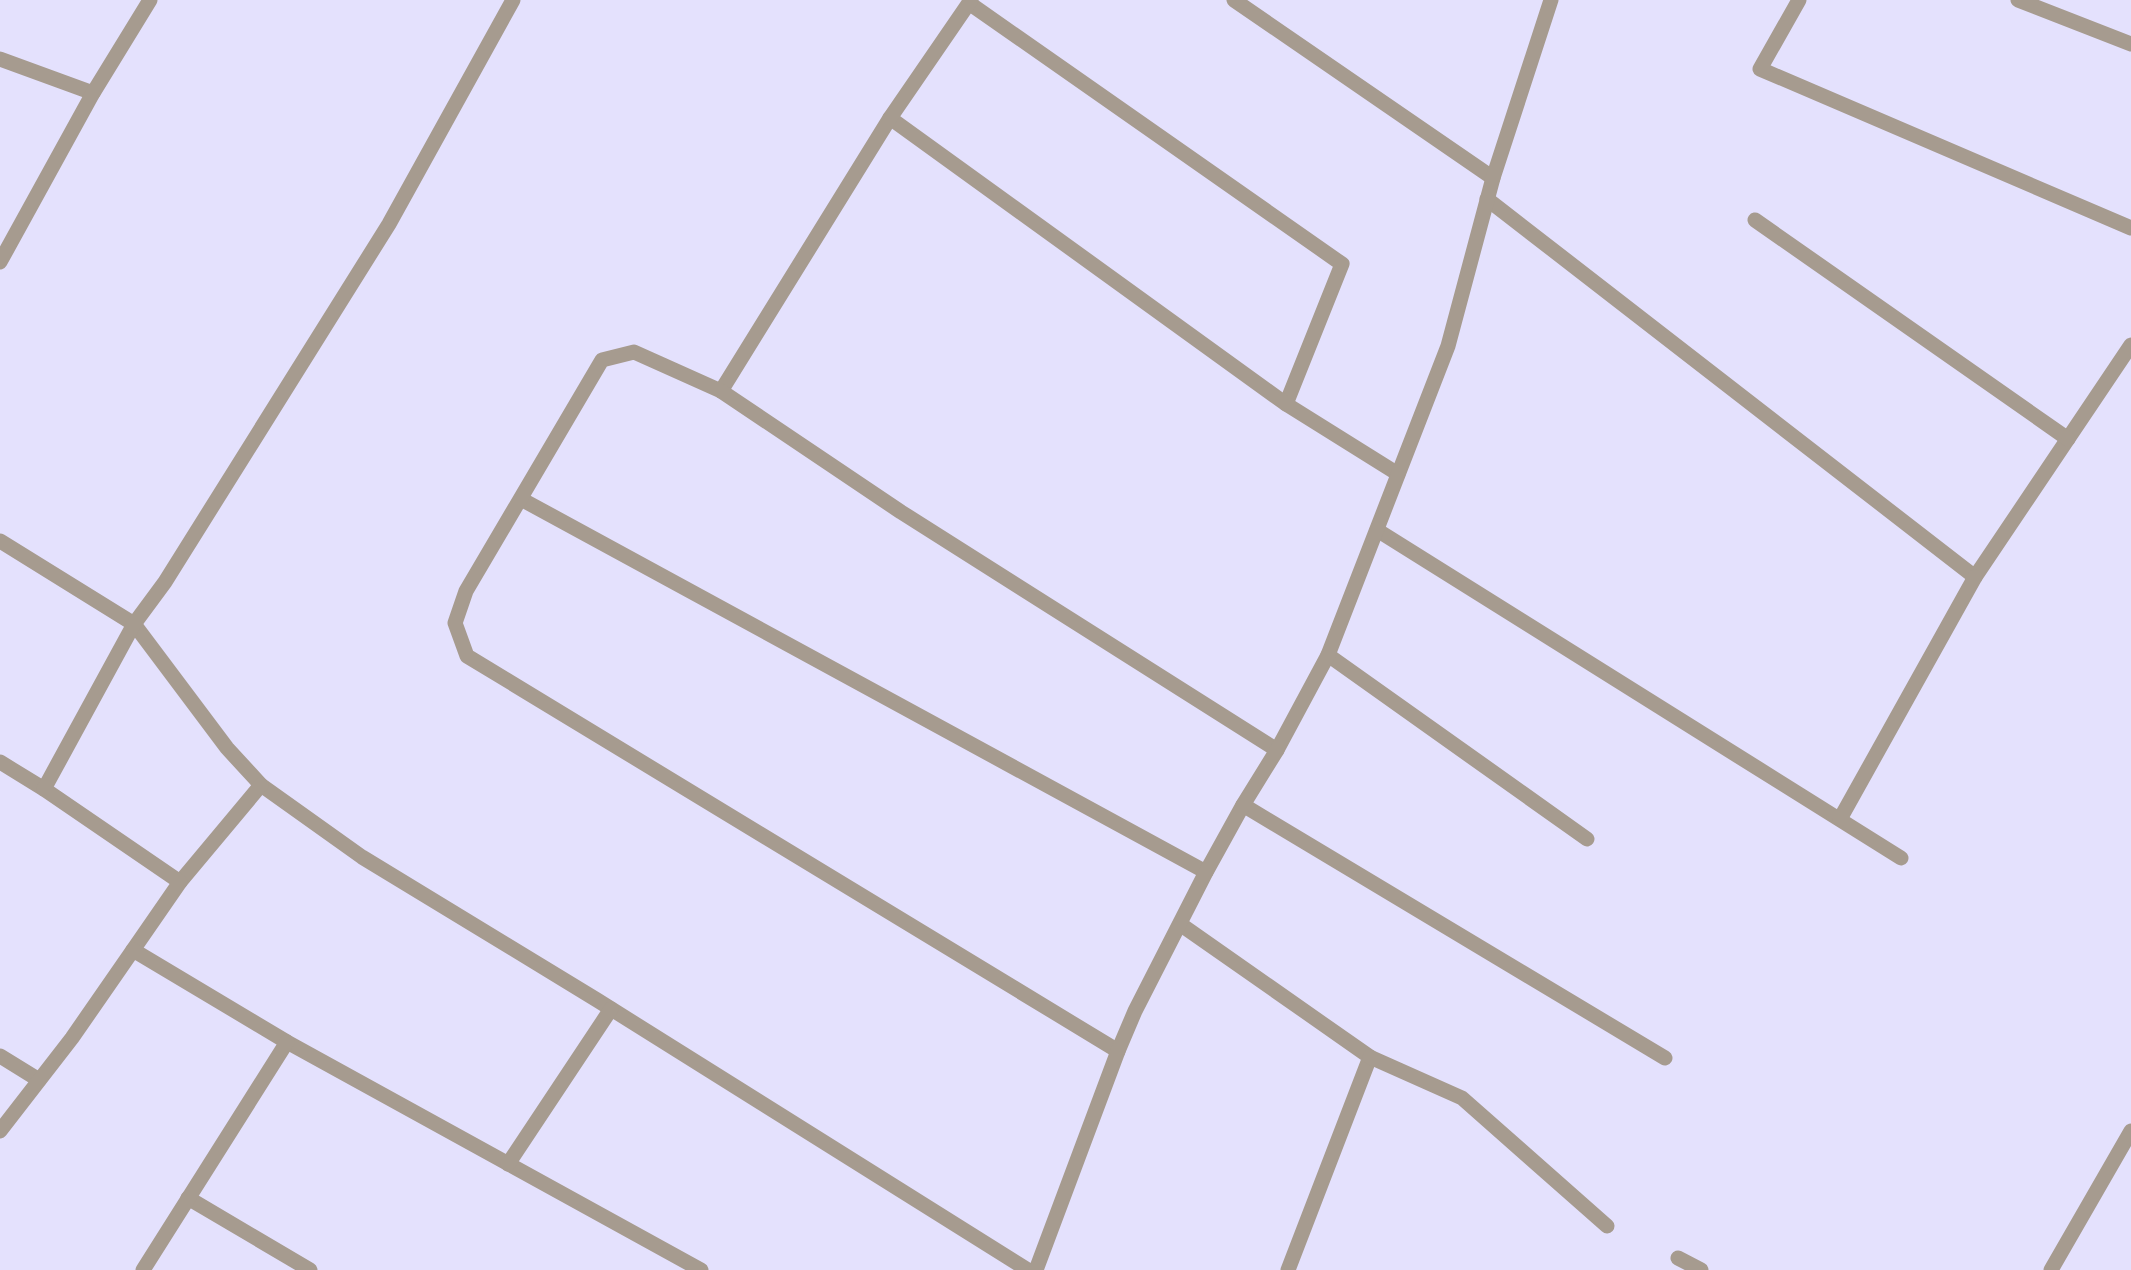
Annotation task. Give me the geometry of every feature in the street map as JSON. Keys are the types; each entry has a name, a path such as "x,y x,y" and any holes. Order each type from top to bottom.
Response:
{"street":[{"path":"0,262 93,93 150,0"},
{"path":"44,789 134,624 165,582 389,224 513,0"},
{"path":"1234,0 1493,178"},
{"path":"1036,1270 1118,1051 1136,1011 1206,872 1277,750 1328,655 1448,346 1487,198 1551,0"},
{"path":"1799,0 1761,69 2131,228"},
{"path":"2018,0 2131,44"},
{"path":"721,391 890,118 970,1 1342,264 1286,404"},
{"path":"0,59 93,93"},
{"path":"890,118 1286,404 1398,474"},
{"path":"1487,198 1975,577"},
{"path":"1755,220 2068,439"},
{"path":"1840,819 1975,577 2131,345"},
{"path":"1118,1051 467,656 455,623 466,591 602,360 634,352 721,391 901,512 1277,750"},
{"path":"521,499 1206,872"},
{"path":"1377,530 1901,858"},
{"path":"0,541 134,624 227,748 261,785 362,857 611,1009 1028,1270"},
{"path":"1328,655 1587,839"},
{"path":"0,762 44,789 180,882"},
{"path":"0,1131 72,1038 180,882 261,785"},
{"path":"1243,805 1665,1058"},
{"path":"1180,924 1370,1057 1462,1098 1607,1226"},
{"path":"133,950 287,1042 701,1270"},
{"path":"508,1164 611,1009"},
{"path":"143,1270 287,1042"},
{"path":"0,1056 39,1080"},
{"path":"1288,1270 1370,1057"},
{"path":"2050,1270 2131,1131"},
{"path":"188,1198 310,1270"},
{"path":"1678,1258 1701,1270"}]}
